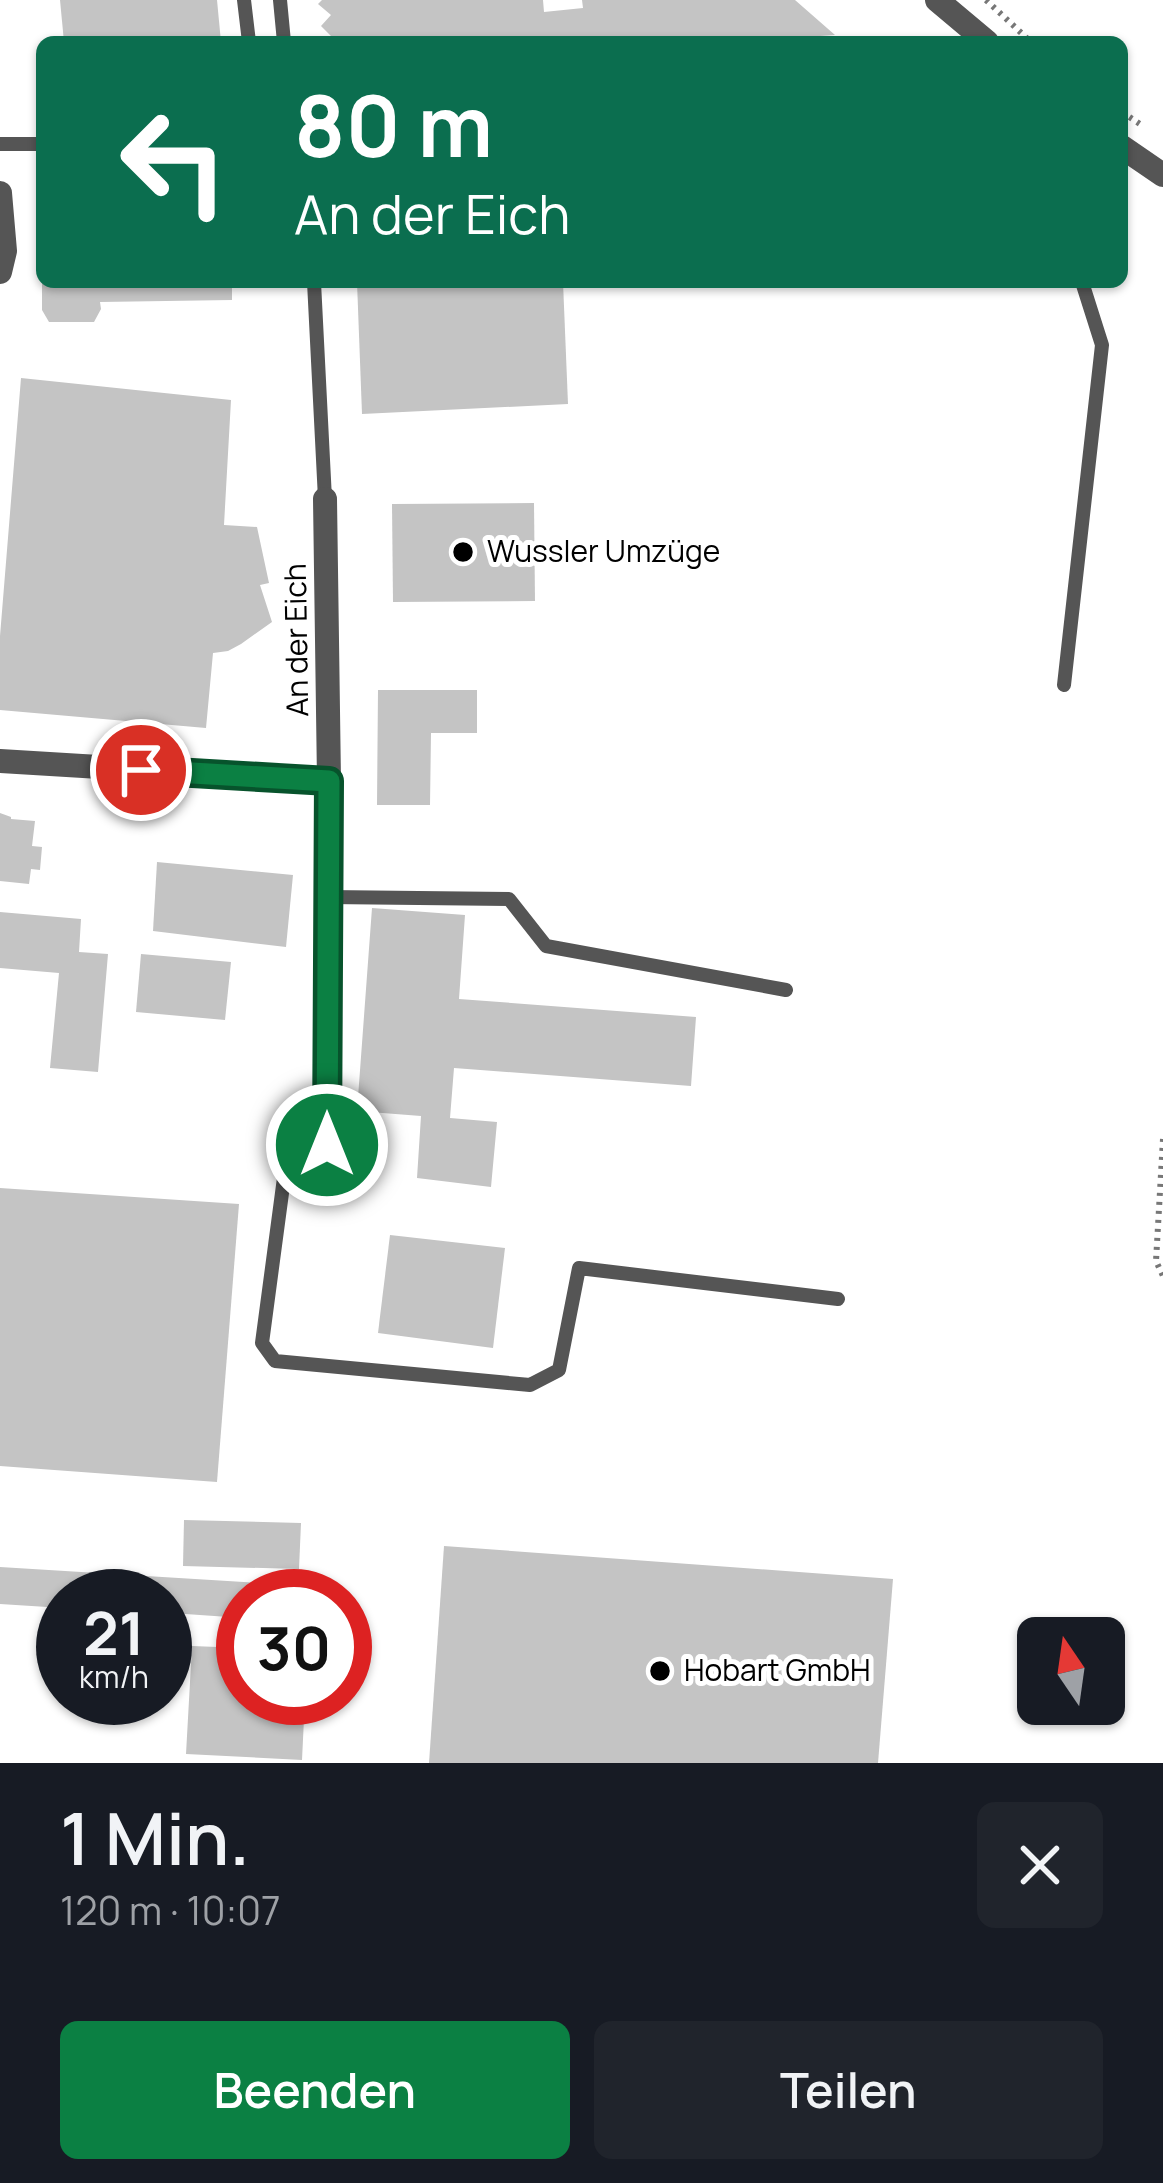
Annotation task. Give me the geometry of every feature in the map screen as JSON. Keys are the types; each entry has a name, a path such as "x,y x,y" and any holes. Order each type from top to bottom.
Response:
{"street":[{"path":"938,0 980,36"},
{"path":"1128,151 1163,175"},
{"path":"0,193 4,251 0,272"},
{"name":"An der Eich","path":"325,499 327,1145"},
{"path":"0,761 329,781"}],"lane":[{"path":"244,0 248,36"},
{"path":"280,0 283,36"},
{"path":"0,144 36,144"},
{"path":"314,288 325,499"},
{"path":"1064,685 1102,345 1084,288"},
{"path":"328,897 509,899 546,946 786,990"},
{"path":"327,1145 284,1178 262,1343 275,1361 530,1385 559,1370 579,1268 838,1299"}],"path":[{"path":"986,0 1025,36"},
{"path":"1163,1139 1156,1261 1163,1276"}],"building":[{"path":"60,0 217,0 220,36 63,36"},
{"path":"322,0 543,0 544,12 583,8 582,0 795,0 835,35 331,36 321,26 331,15 318,4"},
{"path":"42,288 232,288 232,300 100,302 94,322 49,322 42,310"},
{"path":"357,288 563,288 568,404 362,414"},
{"path":"21,378 231,400 224,525 257,527 269,583 260,585 272,622 228,651 213,653 206,728 0,710 0,636"},
{"name":"Wussler Umzüge","path":"534,503 535,601 393,602 392,504"},
{"path":"378,690 477,690 477,733 431,733 430,805 377,805"},
{"path":"0,813 35,821 32,846 42,847 40,870 31,869 29,884 0,881"},
{"path":"157,862 293,875 286,947 153,931"},
{"path":"372,908 465,915 459,999 696,1017 691,1086 454,1068 450,1118 497,1122 491,1187 417,1178 421,1116 357,1111"},
{"path":"0,912 81,919 79,952 108,954 98,1072 50,1068 59,973 0,968"},
{"path":"141,954 231,962 225,1020 136,1012"},
{"path":"0,1188 239,1204 217,1482 0,1466"},
{"path":"390,1235 505,1248 493,1348 378,1333"},
{"path":"184,1520 301,1523 299,1569 183,1566"},
{"name":"Hobart GmbH","path":"444,1546 893,1579 878,1763 429,1763"},
{"path":"0,1567 36,1569 36,1606 0,1604"},
{"path":"192,1579 216,1580 216,1616 192,1614"},
{"path":"192,1646 216,1647 216,1725 304,1725 302,1760 186,1754 188,1725 192,1725"}],"place":[{"name":"Wussler Umzüge","path":"463,552"},
{"name":"Hobart GmbH","path":"660,1671"}],"route":[{"path":"141,770 329,781 327,1145"}]}
